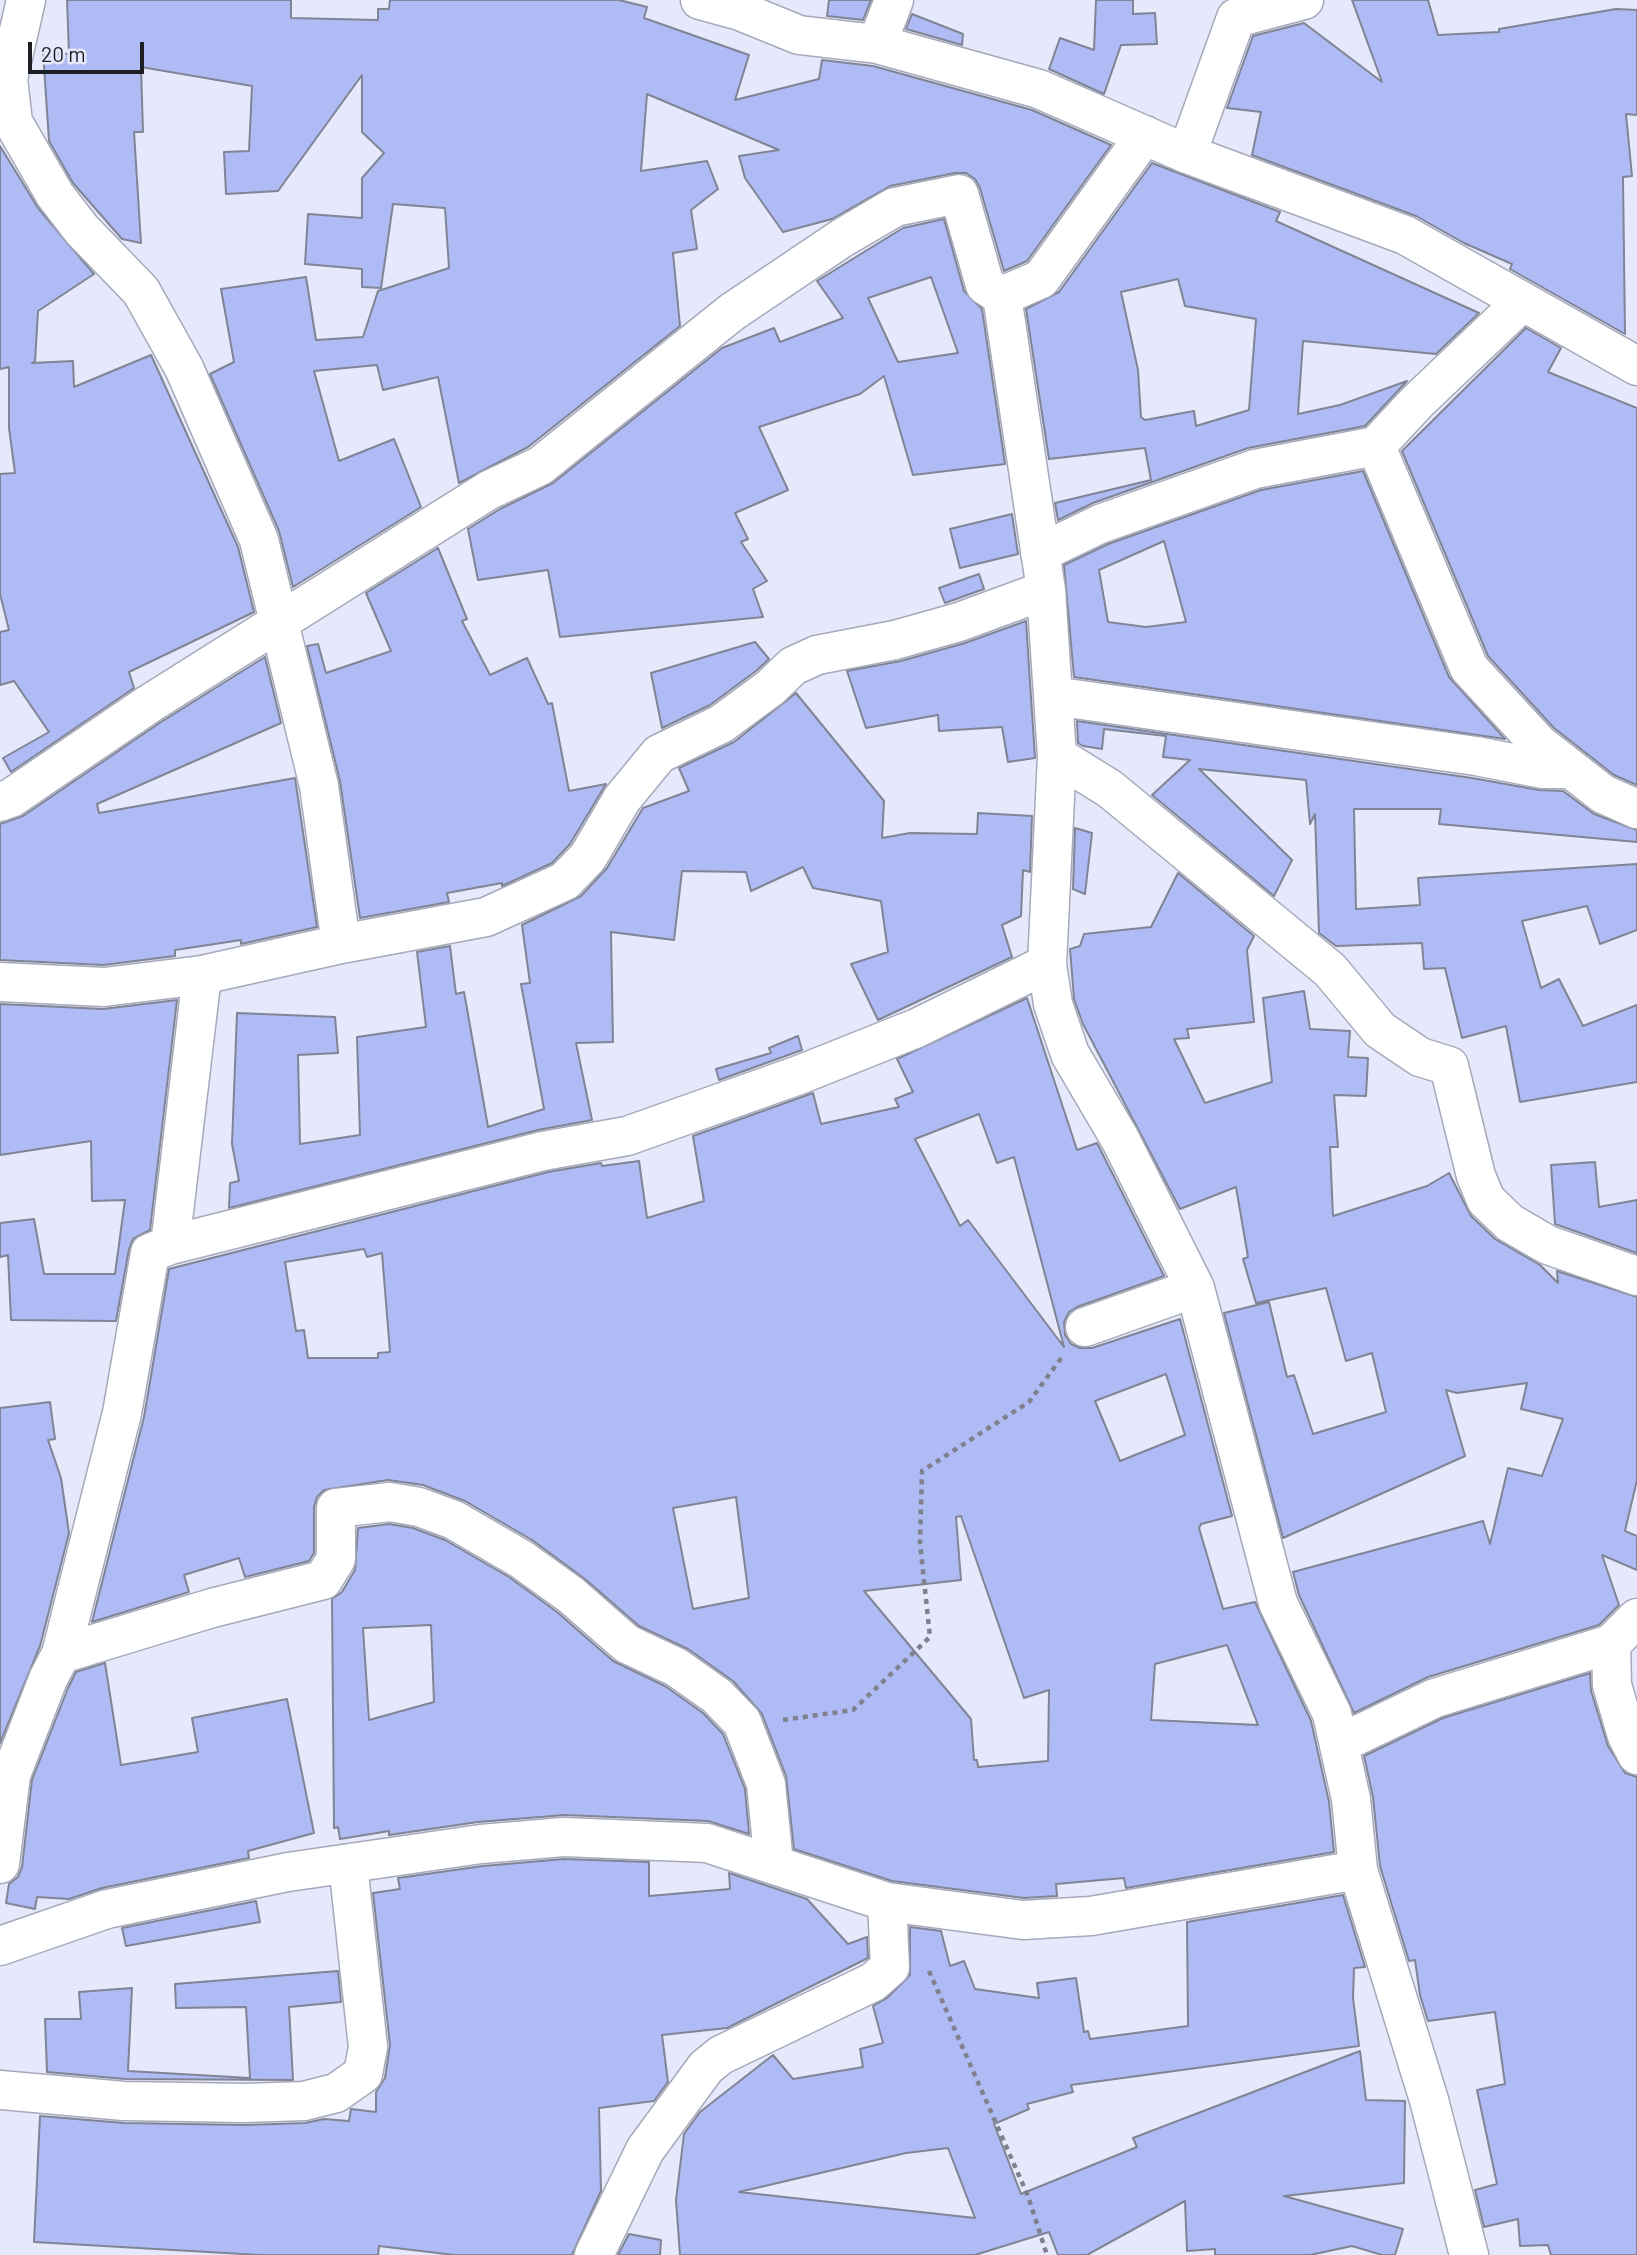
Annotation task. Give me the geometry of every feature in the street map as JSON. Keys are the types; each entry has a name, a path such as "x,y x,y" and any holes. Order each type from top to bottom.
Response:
{"street":[{"path":"26,0 8,79 13,122 55,195 82,230 141,290 184,368 259,540 319,786 341,944"},
{"path":"700,0 740,5 800,35 877,44 1040,89 1187,154 1405,235 1521,303 1637,366"},
{"path":"877,44 894,0"},
{"path":"1187,154 1237,9 1304,0"},
{"path":"1002,296 1031,286 1041,279 1145,135"},
{"path":"0,802 11,798 69,757 279,621 489,490 540,466 732,312 842,238 895,207 959,194 985,285 1002,296 1046,590 1057,757 1047,964 1053,1004 1070,1054 1120,1139 1195,1288 1278,1603 1332,1714 1351,1800 1358,1870 1429,2100 1469,2255"},
{"path":"1040,553 1100,524 1255,469 1376,446 1521,303"},
{"path":"1376,446 1469,668 1539,744 1603,793 1637,808"},
{"path":"0,982 104,986 202,975 341,944 486,918 565,881 588,857 622,799 659,754 720,724 770,688 793,666 817,655 895,640 959,622 1046,590"},
{"path":"1053,696 1543,769 1571,769"},
{"path":"1057,757 1110,789 1330,970 1380,1030 1420,1057 1449,1066 1481,1188 1486,1200 1510,1223 1548,1245 1637,1276"},
{"path":"0,1864 11,1774 48,1679 61,1654 122,1413 150,1253 170,1245 543,1151 627,1136 799,1075 917,1028 1047,964"},
{"path":"170,1245 202,975"},
{"path":"1085,1327 1195,1288"},
{"path":"61,1654 212,1608 323,1580 337,1559 337,1508 390,1502 419,1507 454,1520 521,1559 571,1595 627,1644 676,1667 718,1696 743,1722 766,1784 774,1864"},
{"path":"1339,1745 1435,1698 1624,1631"},
{"path":"1624,1631 1612,1685 1627,1736 1637,1755"},
{"path":"0,1946 107,1909 288,1872 481,1844 564,1836 707,1843 887,1902 1023,1920 1091,1916 1358,1870"},
{"path":"0,2090 124,2101 245,2103 304,2101 336,2094 363,2074 368,2048 348,1864"},
{"path":"594,2255 645,2150 706,2067 720,2055 873,1982 890,1967 887,1902"}],"path":[{"path":"748,1737 778,1721 853,1710 930,1637 920,1543 922,1471 1029,1402 1085,1327"},
{"path":"890,1967 924,1959 962,2051 1028,2196 1046,2255"}],"building":[{"path":"67,0 291,0 291,18 378,20 378,9 389,9 390,0 619,0 647,7 644,18 749,55 735,100 819,79 822,60 873,66 1032,110 1111,145 1027,261 1004,271 980,188 975,179 966,173 890,186 832,219 783,232 745,178 739,156 779,150 647,94 641,171 707,161 718,189 691,210 697,249 673,253 680,326 528,447 459,483 438,377 383,390 377,365 314,371 339,461 394,439 421,507 293,587 279,531 210,374 234,362 221,289 306,277 316,340 363,337 378,291 449,268 445,208 393,204 381,288 362,287 362,269 305,264 308,214 362,218 362,178 384,153 362,132 362,75 278,191 226,194 224,152 249,151 252,86 141,67 143,132 134,132 141,243 122,239 73,183 49,141 43,52 69,54"},
{"path":"829,0 871,0 863,20 827,16"},
{"path":"1096,0 1133,0 1133,14 1155,13 1157,44 1121,45 1104,94 1049,69 1060,38 1094,50"},
{"path":"1352,0 1428,0 1438,35 1499,32 1499,29 1616,9 1637,10 1637,115 1626,114 1632,176 1623,177 1625,334 1510,269 1512,264 1464,243 1416,216 1252,155 1261,112 1227,108 1253,36 1304,23 1382,82"},
{"path":"912,14 963,34 962,45 906,29"},
{"path":"0,146 38,208 94,274 38,311 35,362 32,363 73,361 74,387 151,355 238,547 254,612 129,672 134,688 11,772 3,758 49,732 14,681 0,685 0,632 9,630 0,594 0,474 15,473 9,428 9,367 0,369"},
{"path":"1152,163 1280,212 1276,221 1479,313 1436,354 1303,341 1298,414 1340,405 1407,381 1365,426 1248,448 1093,503 1058,520 1055,503 1151,480 1145,448 1049,459 1026,309 1059,292","holes":["1178,279 1185,306 1256,319 1249,410 1196,426 1194,411 1145,420 1141,417 1138,370 1121,292"]},
{"path":"944,219 964,291 982,309 1005,464 913,475 884,376 860,394 759,427 788,490 735,513 748,539 741,542 767,581 753,589 763,617 560,637 548,570 478,580 468,529 500,509 553,483 722,348 774,328 780,342 843,318 817,281 903,228","holes":["931,277 958,353 898,362 868,298"]},
{"path":"1526,328 1561,348 1548,372 1637,408 1637,785 1614,775 1554,728 1488,656 1402,451"},
{"path":"1363,471 1449,677 1505,739 1074,677 1064,565 1108,544 1261,490","holes":["1164,541 1186,622 1146,627 1108,622 1099,570"]},
{"path":"1012,514 1018,554 960,568 950,529"},
{"path":"438,548 467,619 462,621 490,675 527,658 548,704 552,703 569,791 606,784 570,844 552,863 502,886 502,883 447,893 449,902 360,918 340,781 307,646 318,644 326,673 391,651 366,593"},
{"path":"979,574 984,589 945,603 939,588"},
{"path":"1026,621 1035,758 1008,762 1002,727 939,731 938,715 866,728 847,671 901,661 965,643"},
{"path":"755,642 769,659 710,705 662,728 651,673"},
{"path":"265,657 281,723 97,804 99,813 295,778 317,927 241,944 241,940 175,950 175,956 103,965 0,960 0,824 23,816 161,722"},
{"path":"796,693 884,801 882,838 910,833 977,834 978,813 1032,816 1030,872 1023,870 1021,916 1002,925 1012,957 878,1020 851,964 888,952 881,901 813,888 803,867 751,891 746,872 682,871 674,940 611,932 613,1042 576,1043 592,1120 538,1130 229,1208 230,1183 239,1181 232,1144 237,1013 335,1017 338,1053 298,1055 300,1144 360,1135 357,1037 426,1027 417,952 450,946 456,994 464,992 488,1127 544,1109 521,984 530,983 522,925 581,896 607,868 643,808 689,791 679,768 734,742"},
{"path":"1077,721 1539,790 1563,791 1594,814 1637,830 1637,842 1439,824 1441,809 1354,809 1356,909 1420,905 1418,878 1637,864 1637,930 1600,944 1587,906 1522,921 1541,988 1559,979 1583,1026 1637,1005 1637,1082 1520,1102 1506,1026 1462,1038 1445,968 1424,969 1422,943 1336,946 1319,933 1315,814 1310,824 1306,780 1199,769 1292,860 1274,896 1152,795 1190,760 1163,757 1166,736 1104,729 1102,749 1083,746 1078,743"},
{"path":"1075,828 1092,833 1085,894 1073,889"},
{"path":"1178,873 1254,936 1247,950 1254,1022 1187,1029 1189,1038 1174,1039 1205,1103 1272,1082 1263,998 1304,991 1310,1029 1350,1031 1348,1057 1368,1058 1366,1096 1334,1095 1338,1147 1330,1147 1333,1216 1427,1186 1449,1173 1471,1216 1495,1239 1540,1265 1558,1283 1557,1271 1637,1297 1637,1480 1625,1531 1637,1536 1637,1570 1602,1555 1619,1605 1599,1625 1428,1677 1354,1713 1299,1595 1293,1572 1483,1521 1490,1544 1508,1468 1542,1476 1563,1419 1521,1409 1527,1383 1457,1393 1446,1390 1465,1456 1283,1538 1224,1313 1269,1302 1287,1377 1294,1375 1313,1434 1386,1412 1372,1353 1346,1361 1326,1288 1256,1303 1243,1259 1248,1257 1236,1187 1180,1209 1083,1024 1074,999 1070,949 1080,946 1084,934 1151,927"},
{"path":"1027,998 1077,1150 1097,1143 1164,1276 1077,1307 1069,1312 1064,1322 1065,1335 1071,1344 1080,1348 1092,1348 1180,1319 1232,1516 1201,1524 1199,1528 1223,1609 1255,1602 1311,1721 1329,1802 1334,1852 1126,1888 1124,1878 1056,1884 1057,1896 1024,1898 892,1881 794,1849 786,1776 762,1714 733,1681 688,1649 639,1626 585,1579 532,1540 465,1501 423,1485 388,1480 324,1490 317,1497 314,1507 314,1553 309,1561 245,1577 239,1558 184,1575 189,1592 92,1622 144,1417 169,1269 548,1172 601,1163 602,1166 639,1161 647,1218 704,1201 693,1136 813,1093 821,1124 899,1107 895,1099 913,1092 897,1059","holes":["979,1114 997,1163 1014,1157 1064,1347 968,1220 960,1226 915,1139","364,1249 367,1257 382,1253 390,1352 378,1353 378,1358 308,1358 304,1330 296,1331 285,1262","1166,1374 1185,1435 1120,1461 1095,1401","736,1497 749,1598 693,1609 673,1508","961,1516 1024,1698 1049,1690 1048,1761 978,1767 977,1760 974,1760 971,1719 864,1591 961,1580 956,1517","1227,1645 1258,1725 1151,1720 1155,1664"]},
{"path":"177,1000 150,1230 133,1239 129,1249 116,1321 11,1320 8,1255 0,1257 0,1223 34,1219 44,1274 115,1274 125,1200 92,1201 91,1141 0,1155 0,1004 103,1009"},
{"path":"798,1036 802,1050 719,1080 716,1069 771,1053 769,1048"},
{"path":"1595,1162 1599,1207 1637,1200 1637,1253 1555,1224 1551,1165"},
{"path":"50,1402 55,1439 48,1440 61,1478 69,1533 40,1646 0,1743 0,1408"},
{"path":"389,1524 413,1528 445,1540 509,1577 557,1612 613,1661 665,1686 703,1713 723,1734 745,1789 749,1834 708,1821 565,1815 478,1822 389,1835 389,1831 340,1839 338,1827 334,1828 332,1599 342,1592 355,1570 358,1528","holes":["431,1625 434,1702 369,1720 363,1628"]},
{"path":"105,1663 121,1765 198,1752 192,1718 287,1699 314,1833 248,1851 249,1858 102,1888 69,1899 37,1897 35,1909 6,1903 9,1884 18,1877 22,1867 32,1780 68,1688 76,1672"},
{"path":"1590,1673 1591,1691 1608,1746 1625,1773 1637,1777 1637,2255 1551,2255 1548,2245 1520,2246 1518,2219 1484,2227 1475,2190 1497,2184 1477,2090 1505,2084 1495,2012 1428,2021 1420,1995 1415,1960 1409,1961 1380,1866 1373,1797 1364,1756 1443,1718"},
{"path":"564,1859 649,1862 649,1896 730,1889 729,1873 807,1899 848,1944 867,1937 868,1958 727,2028 662,2035 668,2082 654,2101 599,2108 601,2191 572,2255 454,2255 379,2246 378,2255 260,2255 34,2242 40,2116 124,2123 246,2125 305,2123 324,2119 349,2121 351,2109 376,2112 376,2092 385,2078 390,2045 373,1893 400,1889 398,1878 483,1866"},
{"path":"1343,1895 1365,1967 1354,1968 1353,1998 1359,2046 1071,2085 1073,2092 1027,2104 1029,2109 994,2124 1021,2194 1137,2147 1133,2138 1360,2051 1366,2100 1405,2101 1404,2183 1284,2196 1403,2229 1395,2255 1382,2255 1352,2246 1310,2255 1215,2255 1215,2249 1187,2251 1185,2201 1087,2255 1058,2255 1049,2232 975,2255 680,2255 676,2200 684,2134 700,2112 773,2055 793,2079 863,2067 860,2049 883,2043 873,2006 887,1998 910,1975 910,1927 941,1931 950,1966 964,1961 975,1989 1039,1998 1037,1983 1076,1978 1084,2032 1088,2031 1090,2039 1188,2026 1187,1922","holes":["948,2148 975,2218 739,2192 906,2153"]},
{"path":"256,1901 260,1922 126,1946 122,1928"},
{"path":"338,1971 341,2002 289,2007 293,2080 125,2079 47,2072 45,2019 81,2019 79,1992 132,1988 128,2071 250,2078 246,2007 176,2008 175,1984"},
{"path":"629,2234 661,2240 660,2255 618,2255"}]}
